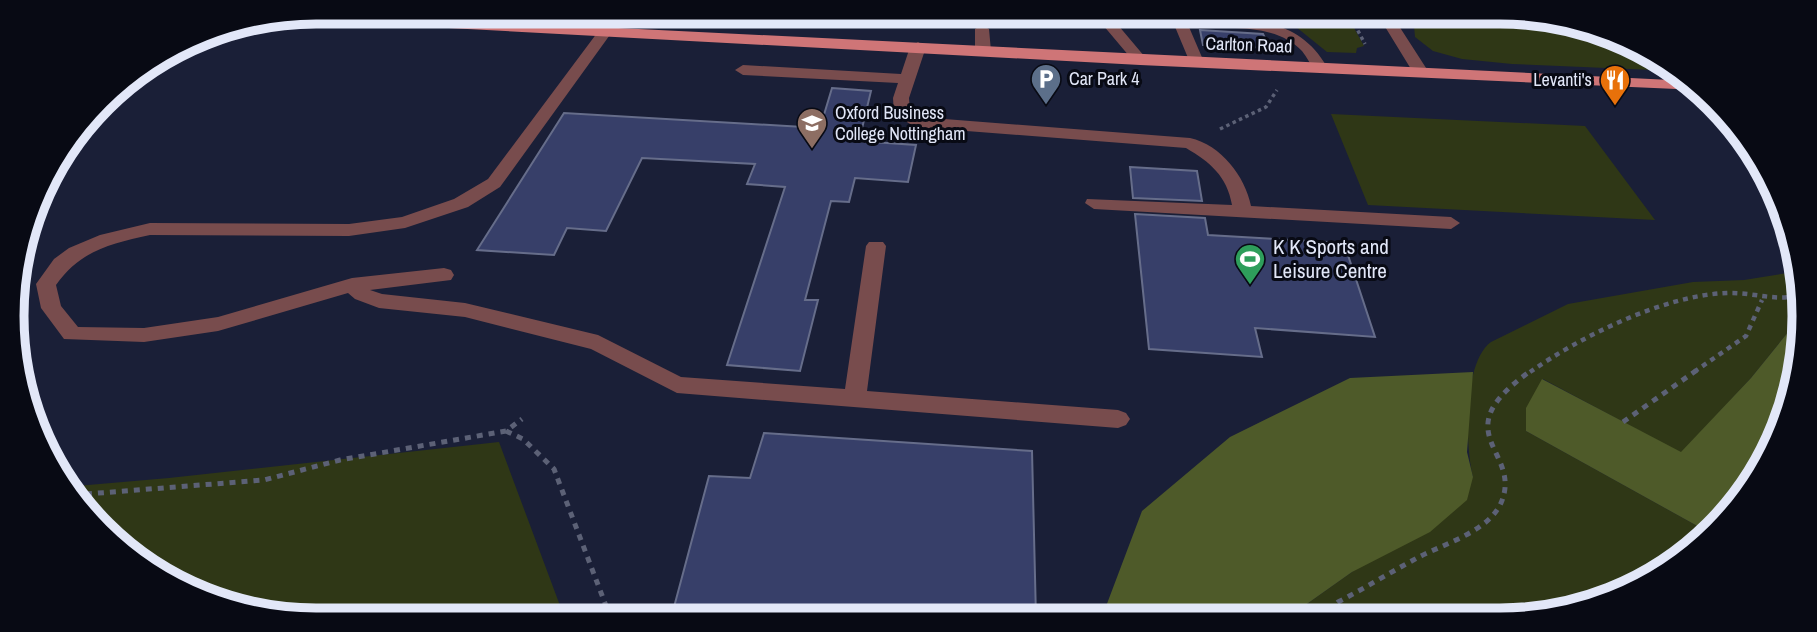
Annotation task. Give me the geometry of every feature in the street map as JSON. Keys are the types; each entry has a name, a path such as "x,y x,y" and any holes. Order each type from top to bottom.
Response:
{"main road":[{"name":"Carlton Road","path":"446,24 918,47 1140,61 1320,66 1678,85"}],"street":[{"path":"1109,24 1140,61"},
{"path":"1181,24 1196,62"},
{"path":"1213,24 1278,28 1293,36 1314,55 1320,66"},
{"path":"1391,24 1420,71"},
{"path":"982,29 983,51"},
{"path":"444,275 352,285 218,324 132,335 72,334 51,308 47,284 65,259 74,254 91,245 150,229 349,230 405,222 461,203 494,183 605,32"},
{"path":"918,47 901,98 902,114 915,121 1190,143 1220,161 1240,196 1243,211"},
{"path":"743,70 907,79"},
{"path":"1094,203 1451,223"},
{"path":"855,399 876,246"},
{"path":"352,285 362,294 379,301 465,310 598,343 677,385 1118,419"}],"path":[{"path":"1190,143 1266,107 1278,92 1275,84"},
{"path":"1331,608 1482,524 1501,503 1504,483 1485,430 1496,401 1533,368 1630,318 1691,298 1727,293 1762,300 1792,298"},
{"path":"1623,422 1745,336 1762,300"},
{"path":"86,494 264,480 340,460 506,431 522,418"},
{"path":"506,431 523,439 554,469 607,608"}],"green space":[{"path":"1292,24 1352,24 1364,46 1357,48 1356,53 1327,52"},
{"path":"1501,24 1558,30 1613,47 1657,70 1512,64 1462,59 1433,51 1415,37 1414,26"},
{"path":"1331,114 1585,126 1655,220 1368,205"},
{"path":"1789,272 1792,297 1792,330 1681,453 1543,379 1526,431 1701,528 1663,558 1630,577 1595,592 1539,605 1501,608 1301,608 1352,572 1473,477 1468,446 1468,405 1475,367 1482,352 1491,342 1568,304 1693,282 1744,280"},
{"path":"1792,330 1787,373 1770,428 1743,478 1701,528 1526,431 1526,408 1542,379 1681,452 1751,378"},
{"path":"1473,372 1467,452 1473,477 1467,500 1430,532 1352,572 1301,608 1105,608 1142,511 1230,437 1350,378"},
{"path":"499,442 561,608 316,608 259,602 222,592 170,568 139,547 110,522 80,486"}],"building":[{"path":"1200,30 1263,34 1270,48 1203,45"},
{"path":"832,88 871,91 859,141 916,145 908,182 855,178 849,202 831,201 805,300 818,300 800,371 727,365 785,187 747,184 755,164 642,158 606,231 567,228 554,255 477,250 564,113 820,128"},
{"path":"1130,167 1197,171 1202,201 1133,198"},
{"name":"K K Sports and Leisure Centre","path":"1135,214 1205,218 1208,235 1344,243 1375,337 1255,328 1262,357 1149,349"},
{"path":"764,433 1032,451 1036,608 674,607 709,476 750,478"}],"place":[{"name":"Car Park 4","path":"1046,106"},
{"name":"Levanti's","path":"1615,107"},
{"name":"Oxford Business College Nottingham","path":"812,150"},
{"name":"K K Sports and Leisure Centre","path":"1250,286"}]}
